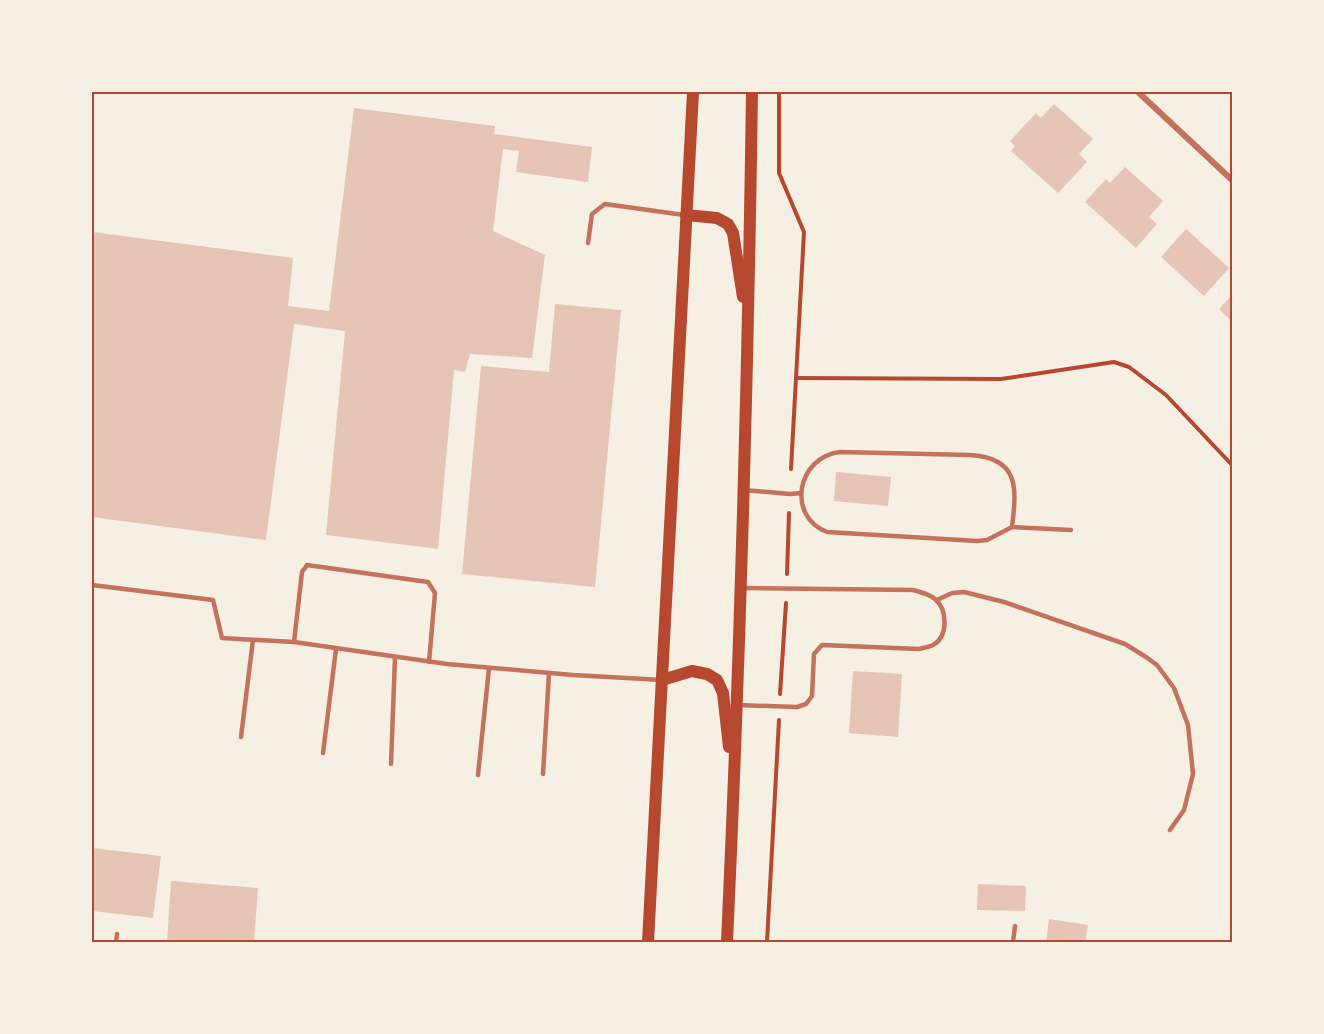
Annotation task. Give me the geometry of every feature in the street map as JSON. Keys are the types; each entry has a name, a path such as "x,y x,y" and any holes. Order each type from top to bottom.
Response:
{"main road":[{"path":"648,942 693,92"},
{"path":"727,942 744,490 752,92"},
{"path":"686,215 717,218 728,224 733,233 748,330"},
{"path":"662,680 692,671 708,674 717,680 723,693 734,787"}],"street":[{"path":"1138,92 1233,180"}],"lane":[{"path":"588,243 592,214 604,204 686,215"},
{"path":"1012,527 1015,507 1011,474 998,462 980,456 840,452 832,453 819,460 803,478 801,493 804,511 818,528 827,532 977,541 987,540 1012,527 1071,530"},
{"path":"744,490 801,493"},
{"path":"294,642 302,572 307,565 428,582 435,593 429,662"},
{"path":"92,585 213,600 222,638 294,642 429,662 489,668 662,680"},
{"path":"737,705 780,708 806,704 812,696 814,654 822,645 919,649 934,645 941,637 945,627 943,613 936,600 913,590 740,588"},
{"path":"936,600 964,592 1004,602 1125,645 1157,665 1174,687 1188,725 1193,774 1184,810 1170,830"},
{"path":"241,737 253,640"},
{"path":"323,753 336,649"},
{"path":"391,764 395,657"},
{"path":"478,775 489,668"},
{"path":"543,774 549,673"},
{"path":"1013,942 1015,926"},
{"path":"116,942 117,934"}],"path":[{"path":"767,942 804,232 779,173 780,92"},
{"path":"796,378 1001,379 1114,362 1129,366 1166,395 1233,465"}],"building":[{"path":"1054,104 1093,139 1079,154 1087,162 1058,193 1011,151 1015,146 1010,141 1036,113 1041,118"},
{"path":"354,108 495,126 494,134 592,147 588,182 516,172 519,151 503,149 493,231 545,255 532,358 470,354 465,372 454,370 438,549 326,535 345,331 294,324 266,540 92,517 92,232 293,258 288,306 329,311"},
{"path":"1125,167 1163,201 1149,217 1157,224 1136,248 1085,202 1106,179 1110,183"},
{"path":"1186,229 1229,268 1204,296 1161,257"},
{"path":"1232,295 1232,322 1219,309"},
{"path":"555,304 621,310 595,587 462,574 481,366 549,372"},
{"path":"836,472 891,477 888,506 834,501"},
{"path":"853,671 902,674 898,737 849,733"},
{"path":"92,848 161,856 153,918 92,911"},
{"path":"171,881 258,888 254,942 167,942"},
{"path":"978,884 1026,886 1025,911 977,910"},
{"path":"1049,919 1088,925 1085,942 1046,942"}]}
